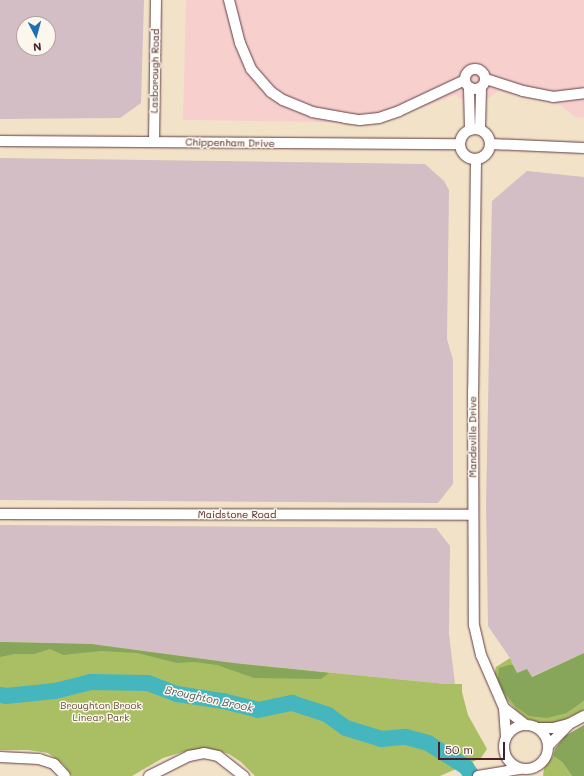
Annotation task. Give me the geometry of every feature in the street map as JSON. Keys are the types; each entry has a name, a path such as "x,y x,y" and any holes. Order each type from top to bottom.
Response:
{"street":[{"name":"Lasborough Road","path":"154,142 156,0"},
{"path":"229,0 240,43 251,69 271,92 312,112 360,120 379,118 467,84"},
{"path":"475,130 467,84 467,72 475,69 482,71 486,79 523,91 552,97 584,93"},
{"path":"475,130 481,88 486,79"},
{"path":"467,84 475,90 481,88"},
{"path":"475,130 488,136 490,144 488,153 476,159 466,156 462,152 460,144 463,135 475,130"},
{"name":"Chippenham Drive","path":"0,141 460,144"},
{"path":"490,144 584,148"},
{"name":"Mandeville Drive","path":"476,159 473,515 474,625 480,655 504,708 506,736"},
{"name":"Maidstone Road","path":"0,514 473,515"},
{"name":"Mandeville Drive","path":"504,708 526,725"},
{"path":"488,773 498,762 504,751 506,736 515,728 526,725 537,728 553,728 569,724 584,716"},
{"path":"548,746 569,724"},
{"path":"478,776 488,773 520,769 526,770 538,767 546,758 548,746 545,736 537,728"},
{"path":"504,751 509,762 520,769"},
{"path":"149,776 188,756 204,753 218,756 244,776"},
{"path":"0,757 39,759 54,764 65,776"}],"shaded area":[{"path":"0,0 144,0 141,103 120,118 0,119"},
{"path":"186,0 584,0 584,117 576,118 561,105 498,91 489,98 461,99 455,95 380,123 183,120"},
{"path":"0,158 425,164 444,181 449,190 447,339 453,360 453,484 438,503 0,500"},
{"path":"527,171 584,177 584,653 531,677 516,673 510,658 488,626 486,505 492,201"},
{"path":"0,525 436,528 450,546 449,634 455,684 233,663 91,644 0,642"}],"green space":[{"name":"Broughton Brook Linear Park","path":"0,642 91,644 233,663 446,684 462,684 462,692 468,715 487,749 481,758 440,776 255,776 241,762 229,754 215,750 200,750 183,752 163,758 132,776 72,776 63,764 48,753 28,750 0,750"},
{"path":"0,642 91,644 233,663 329,673 321,679 254,678 217,665 194,662 177,663 137,653 101,651 63,655 50,649 34,654 14,654 0,657"},
{"path":"584,653 584,701 567,713 547,718 529,716 516,707 503,691 498,679 499,668 508,665 513,665 517,673 527,669 532,677"},
{"path":"510,658 513,665 500,668 567,713 584,701 584,710 559,722 542,724 526,718 504,697 494,676 496,667"},
{"path":"584,725 584,776 572,776 562,762 553,756 555,749 565,736"},
{"path":"553,756 562,762 572,776 543,776 544,768"}],"waterway":[{"name":"Broughton Brook","path":"0,695 6,696 55,691 90,682 148,683 177,694 223,701 258,710 292,703 328,715 346,728 381,739 406,737 428,743 466,767 472,776"}]}
